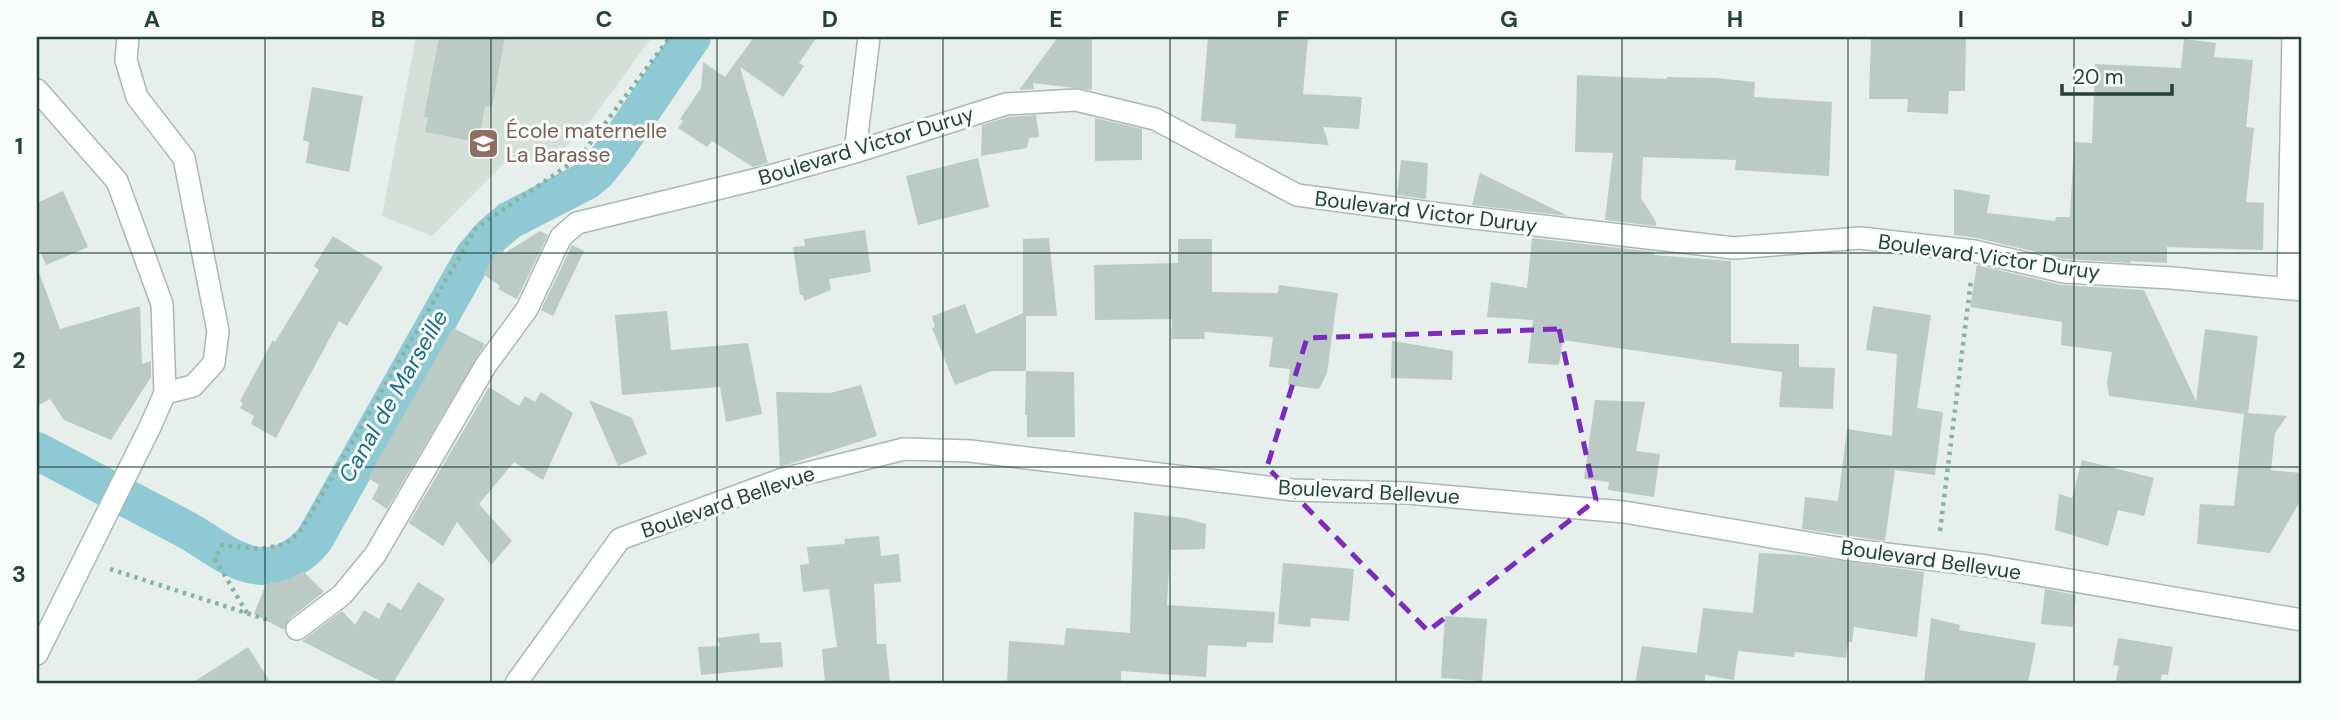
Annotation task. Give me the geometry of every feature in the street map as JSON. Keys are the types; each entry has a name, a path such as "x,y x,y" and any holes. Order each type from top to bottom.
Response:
{"street":[{"path":"128,37 126,60 137,97 184,158 218,331 214,363 193,386 165,393"},
{"path":"855,152 869,37"},
{"path":"2292,37 2295,289"},
{"path":"37,90 117,181 162,304 165,393 37,654"},
{"name":"Boulevard Victor Duruy","path":"297,629 342,595 375,555 486,365 527,309 561,237 577,223 766,177 1006,104 1076,100 1155,119 1297,195 1734,248 1860,238 1974,251 2064,272 2295,289"},
{"name":"Boulevard Bellevue","path":"516,683 620,539 780,480 904,449 970,451 1293,490 1408,493 1624,512 1844,549 1987,566 2302,620"}],"path":[{"path":"247,613 215,559 222,545 261,549 286,544 303,529 476,228 579,158 670,37"},
{"path":"1937,560 1974,251"},
{"path":"82,560 297,629"}],"highlighted area":[{"path":"1559,329 1596,500 1428,631 1267,467 1307,338"}],"shaded area":[{"name":"École maternelle La Barasse","path":"416,37 652,37 583,131 556,155 503,164 432,236 382,216"}],"building":[{"path":"439,37 505,37 492,107 485,106 480,135 473,133 472,141 425,132 428,117 424,117"},
{"path":"754,37 817,37 799,63 804,66 783,97 740,67 768,163 753,167 712,141 707,147 678,128 683,121 680,119 701,88 703,62 725,77"},
{"path":"1058,37 1092,37 1092,90 1033,83 1034,89 1019,90"},
{"path":"1208,37 1308,37 1303,94 1362,97 1359,129 1323,127 1329,145 1235,138 1236,124 1201,121"},
{"path":"1871,37 1966,37 1965,91 1949,91 1948,114 1907,112 1908,99 1869,99"},
{"path":"2184,39 2216,43 2214,57 2253,60 2246,127 2254,128 2246,202 2264,203 2263,250 2167,247 2167,263 2130,261 2131,263 2066,259 1954,235 1954,189 1990,195 1987,213 2055,221 2056,217 2070,217 2074,142 2092,143 2095,64 2181,68"},
{"path":"1577,75 1716,78 1755,82 1754,97 1832,102 1829,176 1735,170 1736,160 1643,157 1641,198 1656,226 1605,220 1613,153 1575,152"},
{"path":"312,87 363,96 349,172 306,163 309,142 303,140"},
{"path":"1036,115 1039,137 1029,138 1027,148 981,156 982,125 1008,117"},
{"path":"1095,118 1142,129 1142,160 1095,161"},
{"path":"978,158 989,207 918,225 906,176"},
{"path":"1401,160 1428,163 1426,199 1397,195"},
{"path":"1480,173 1568,216 1472,205"},
{"path":"63,191 88,247 46,265 37,244 37,203"},
{"path":"865,230 871,272 829,279 831,290 804,301 803,295 800,295 793,247 805,246 804,239"},
{"path":"540,231 548,235 517,299 498,289 500,286 483,274 499,249 505,253"},
{"path":"333,236 383,267 347,326 339,321 276,438 251,424 254,416 240,408 243,403 240,401 273,340 275,342 319,270 314,266"},
{"path":"1049,238 1057,316 1026,316 1026,371 992,371 955,385 932,328 935,327 932,316 965,304 976,334 1023,313 1023,239"},
{"path":"1532,238 1655,252 1654,255 1731,261 1731,343 1799,344 1799,367 1835,368 1833,409 1779,407 1782,372 1563,340 1559,365 1528,363 1533,320 1487,317 1491,282 1527,288"},
{"path":"1178,239 1212,239 1212,292 1278,293 1279,285 1338,293 1327,373 1319,389 1288,385 1290,369 1269,367 1273,337 1204,332 1205,339 1171,339 1172,319 1095,320 1094,265 1178,263"},
{"path":"572,245 584,251 553,316 541,310"},
{"path":"1977,265 2061,285 2144,290 2196,401 2205,329 2258,336 2248,413 2287,416 2275,433 2271,470 2302,473 2302,498 2270,553 2197,544 2200,504 2234,506 2244,414 2109,396 2107,383 2112,352 2061,345 2062,322 1970,307"},
{"path":"37,275 40,275 60,329 140,306 142,364 151,361 151,377 111,440 64,420 50,399 37,406"},
{"path":"1873,306 1931,315 1917,408 1943,412 1935,475 1895,470 1885,541 1802,529 1805,497 1838,501 1847,429 1892,436 1897,354 1866,350"},
{"path":"667,311 671,350 748,343 762,414 726,422 720,387 622,395 615,315"},
{"path":"453,328 485,344 387,509 372,499 379,485 368,478"},
{"path":"1392,341 1453,351 1452,380 1391,378"},
{"path":"1026,371 1074,372 1075,437 1027,437"},
{"path":"861,385 877,436 780,467 776,392 830,393"},
{"path":"489,387 519,406 525,396 535,402 541,392 573,413 543,480 514,462 479,504 512,541 491,565 457,522 443,546 409,523"},
{"path":"589,400 632,418 647,454 618,466"},
{"path":"1595,400 1645,402 1636,451 1660,454 1654,497 1608,490 1609,482 1584,479"},
{"path":"2082,460 2154,478 2144,516 2118,510 2108,546 2055,530 2059,494 2072,498"},
{"path":"1134,512 1185,518 1206,524 1205,549 1170,550 1167,605 1275,612 1273,643 1247,642 1246,647 1208,645 1206,677 1121,671 1121,683 1007,683 1009,641 1064,645 1066,628 1130,633"},
{"path":"879,536 881,556 899,554 901,582 874,584 877,644 886,644 890,683 825,683 822,649 837,647 829,589 803,592 800,565 809,564 807,547 845,544 844,539"},
{"path":"1759,553 1799,555 1924,572 1917,637 1854,627 1846,658 1795,652 1794,657 1738,651 1734,680 1705,675 1705,683 1635,683 1642,646 1697,653 1703,608 1753,613"},
{"path":"1283,563 1354,569 1349,621 1311,618 1310,627 1278,624"},
{"path":"303,571 324,592 289,619 284,630 254,614 266,584 290,579"},
{"path":"418,582 445,599 393,683 384,683 302,641 342,611 355,625 364,610 379,619 388,602 401,610"},
{"path":"2045,589 2076,595 2073,627 2041,624"},
{"path":"1445,616 1487,619 1482,681 1441,678"},
{"path":"1931,618 1960,625 1959,630 2036,643 2028,683 1924,683"},
{"path":"759,633 760,643 781,642 783,667 701,675 698,647 720,646 717,638"},
{"path":"2118,638 2173,647 2168,675 2162,674 2160,683 2115,683 2119,666 2113,665"},
{"path":"248,647 271,683 192,683"}],"waterway":[{"name":"Canal de Marseille","path":"37,451 242,562 270,566 297,555 314,540 474,256 492,235 510,220 586,181 597,172 692,37"}],"place":[{"name":"École maternelle La Barasse","path":"483,143"}]}
